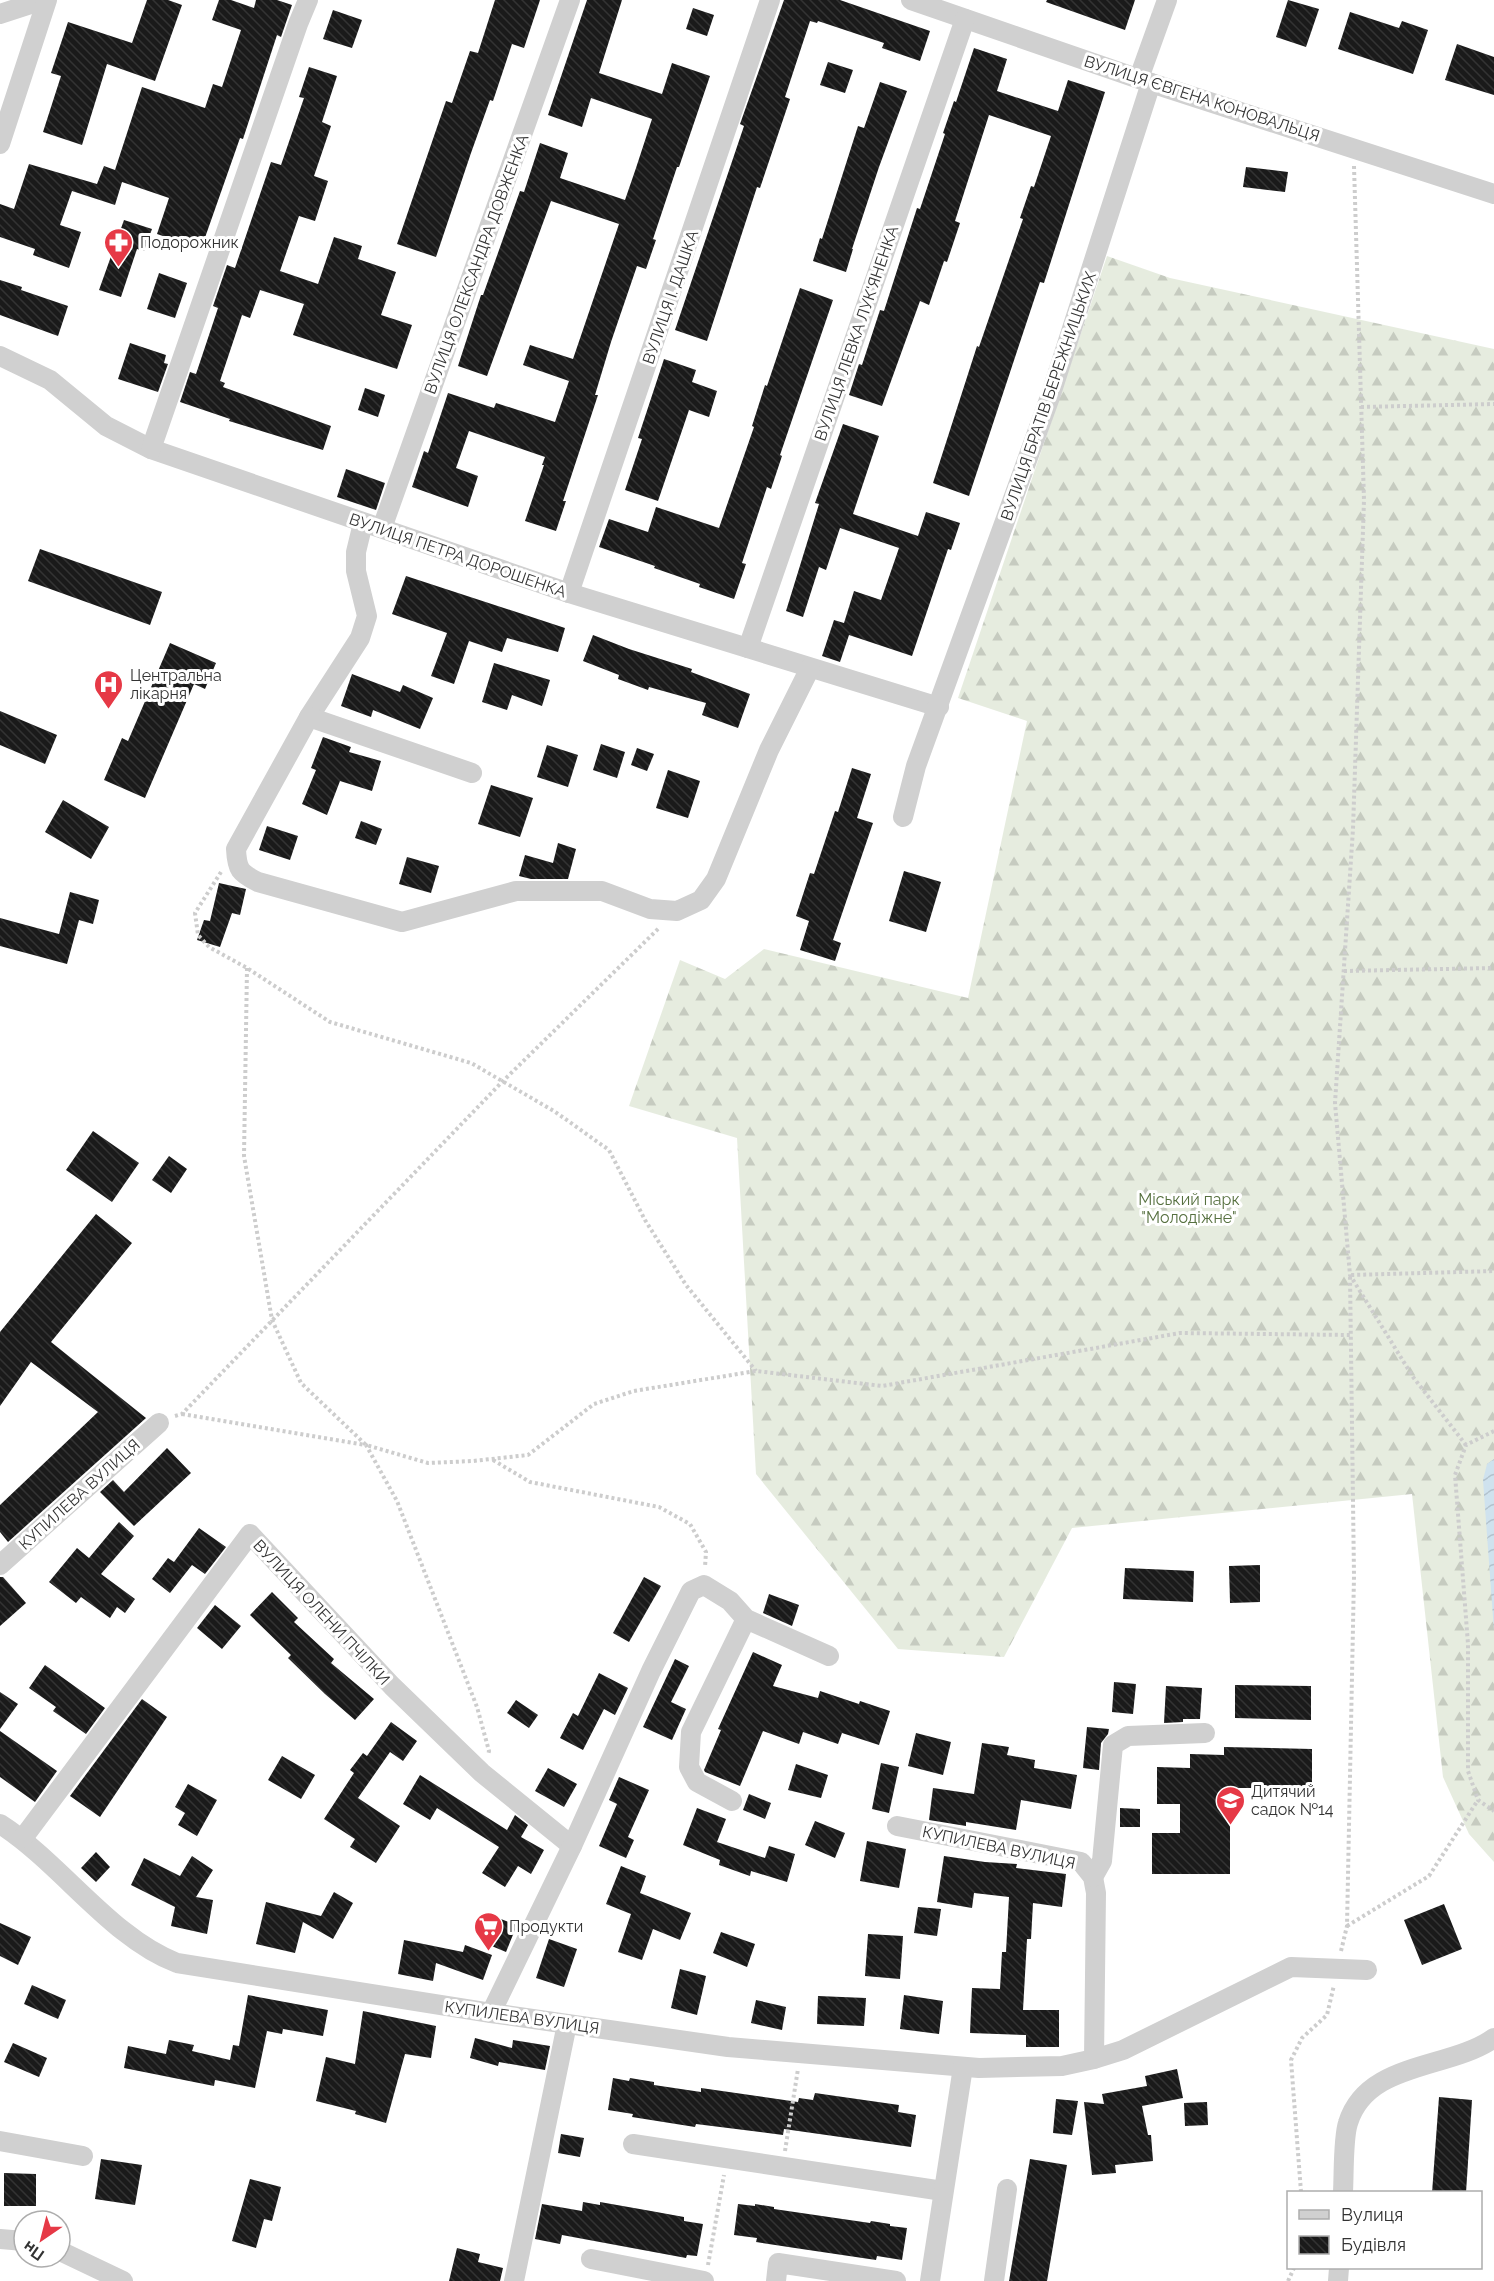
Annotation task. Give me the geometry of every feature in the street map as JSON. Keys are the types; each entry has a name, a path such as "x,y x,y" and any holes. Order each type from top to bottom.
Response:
{"street":[{"path":"10,8 45,0"},
{"path":"0,144 45,0"},
{"path":"151,449 297,24 308,0"},
{"name":"ВУЛИЦЯ ОЛЕКСАНДРА ДОВЖЕНКА","path":"236,849 309,717 360,638 367,616 356,571 356,552 373,526 570,0"},
{"name":"ВУЛИЦЯ І. ДАШКА","path":"569,593 770,0"},
{"name":"ВУЛИЦЯ ЄВГЕНА КОНОВАЛЬЦЯ","path":"911,0 1145,81 1494,194"},
{"name":"ВУЛИЦЯ БРАТІВ БЕРЕЖНИЦЬКИХ","path":"903,817 916,766 1050,397 1167,0"},
{"name":"ВУЛИЦЯ ЛЕВКА ЛУК'ЯНЕНКА","path":"748,648 965,19"},
{"name":"ВУЛИЦЯ ПЕТРА ДОРОШЕНКА","path":"0,356 50,380 106,426 151,449 569,593 939,707"},
{"path":"236,849 237,865 244,874 258,882 402,922 516,891 602,891 650,909 677,911 701,900 716,879 769,750 810,668"},
{"path":"309,717 472,773"},
{"name":"КУПИЛЕВА ВУЛИЦЯ","path":"0,1565 159,1423"},
{"name":"ВУЛИЦЯ ОЛЕНИ ПЧІЛКИ","path":"23,1838 250,1534 392,1686 482,1773 572,1845"},
{"path":"491,2013 572,1845 651,1671 691,1591 704,1585 730,1601 746,1619 829,1656"},
{"path":"732,1801 697,1782 689,1767 691,1732 746,1619"},
{"path":"1093,1877 1102,1861 1113,1745 1128,1736 1205,1733"},
{"name":"КУПИЛЕВА ВУЛИЦЯ","path":"0,1824 23,1838 135,1940 163,1958 177,1963 491,2013 728,2047 963,2067 1062,2066 1123,2050 1291,1967 1367,1970"},
{"name":"КУПИЛЕВА ВУЛИЦЯ","path":"897,1826 1081,1862 1093,1877 1096,1893 1094,2059"},
{"path":"514,2281 567,2024"},
{"path":"1343,2191 1347,2124 1359,2100 1390,2076 1466,2053 1494,2038"},
{"path":"930,2281 963,2067"},
{"path":"0,2141 83,2156"},
{"path":"633,2144 944,2191"},
{"path":"994,2281 1007,2189"},
{"path":"72,2257 123,2281"},
{"path":"591,2259 706,2275"},
{"path":"776,2281 778,2263 896,2281"}],"path":[{"path":"1301,2191 1291,2061 1302,2038 1327,2015 1347,1926 1354,1576 1350,1275 1335,1103 1353,829 1364,500 1353,148"},
{"path":"1361,407 1494,404"},
{"path":"236,849 195,913 198,935 209,947 247,968 330,1022 471,1063 554,1111 609,1150 645,1220 686,1285 756,1371"},
{"path":"159,1423 182,1414 502,1082 677,911"},
{"path":"247,968 244,1156 272,1320 302,1383 366,1445 397,1501 477,1707 489,1751 482,1773"},
{"path":"1344,971 1494,968"},
{"path":"1350,1275 1494,1271"},
{"path":"1350,1275 1413,1377 1466,1445"},
{"path":"182,1414 366,1445 428,1463 492,1459 528,1455 594,1404 634,1391 756,1371 882,1386 1180,1333 1350,1335"},
{"path":"1494,1431 1466,1445 1455,1475 1468,1644 1468,1771 1478,1800 1494,1811"},
{"path":"492,1459 530,1482 659,1507 690,1524 706,1552 704,1585"},
{"path":"1347,1926 1430,1876 1478,1800"},
{"path":"783,2166 800,2053"},
{"path":"706,2275 727,2158"}],"green space":[{"name":"Міський парк \"Молодіжне\"","path":"1107,256 1170,278 1494,349 1494,1862 1469,1834 1443,1777 1412,1494 1072,1528 1004,1657 898,1649 756,1474 737,1138 629,1106 680,960 725,979 764,949 968,998 1027,721 958,698"}],"water":[{"path":"1494,1459 1494,1631 1483,1480 1487,1464"}],"building":[{"path":"147,0 168,0 182,5 155,81 107,64 82,145 43,132 61,76 51,73 68,22 132,43"},
{"path":"219,0 231,0 254,8 256,0 277,0 292,5 281,37 277,35 243,139 240,138 201,249 157,234 169,198 122,182 115,205 72,191 60,225 81,232 69,268 33,255 35,249 0,237 0,204 14,209 29,164 97,184 104,166 115,170 142,87 205,108 213,84 222,87 241,30 212,20"},
{"path":"495,0 540,0 524,48 512,44 493,101 490,100 471,153 436,257 397,244 446,101 452,103 470,51 478,53"},
{"path":"587,0 622,0 599,73 662,94 672,63 710,76 653,239 656,240 646,269 637,266 611,342 595,395 598,395 563,501 566,501 556,531 525,521 545,457 469,431 456,468 478,476 468,507 412,487 424,451 428,453 448,393 494,408 496,403 555,422 569,381 523,365 530,345 573,359 619,224 551,201 487,376 458,366 481,295 483,295 520,191 524,192 540,143 568,153 560,178 625,200 652,119 591,98 582,127 548,115"},
{"path":"784,0 840,0 930,31 920,61 882,48 884,43 818,21 817,23 810,21 785,97 790,99 760,188 757,187 707,341 675,330 744,126 740,124"},
{"path":"1047,0 1135,0 1125,30 1046,2"},
{"path":"1288,0 1319,9 1306,47 1276,37"},
{"path":"693,8 714,15 707,36 686,29"},
{"path":"333,10 362,20 352,48 323,39"},
{"path":"1350,12 1399,28 1402,21 1428,30 1413,74 1338,49"},
{"path":"1457,44 1494,57 1494,95 1445,80"},
{"path":"974,48 1007,59 997,91 1058,111 1068,80 1105,92 1044,283 1040,282 969,496 933,483 977,346 979,347 1023,219 1020,218 1031,186 1034,187 1051,136 989,115 955,221 960,223 947,262 944,261 929,305 920,301 882,406 849,395 859,364 862,365 880,310 884,311 917,208 920,209 945,134 943,133"},
{"path":"828,62 853,70 845,93 820,85"},
{"path":"309,67 337,76 322,122 331,126 314,176 328,181 315,221 299,216 280,271 318,284 334,237 362,246 358,259 396,272 381,315 412,325 397,369 293,335 304,304 260,290 250,318 242,315 220,381 225,383 223,387 331,426 323,450 229,421 230,419 180,402 190,372 196,374 218,308 213,306 227,265 235,268 271,162 281,165 304,98 299,97"},
{"path":"880,82 907,91 879,167 846,272 813,261 858,126 864,128"},
{"path":"1246,167 1288,172 1285,192 1243,187"},
{"path":"124,220 152,229 144,251 137,249 121,297 99,290"},
{"path":"159,273 187,283 175,318 147,309"},
{"path":"0,280 22,287 21,290 68,306 58,336 0,315"},
{"path":"800,288 833,300 780,455 782,456 771,489 767,487 742,563 746,564 734,599 699,587 700,584 654,568 655,566 599,547 609,519 648,532 656,507 719,528 754,427 752,426 765,385 767,386"},
{"path":"130,343 166,355 164,363 168,364 158,392 118,379"},
{"path":"664,359 696,370 692,382 717,391 709,417 689,410 658,501 625,490 642,439 638,438"},
{"path":"365,388 385,395 378,417 358,410"},
{"path":"843,424 879,436 853,514 918,536 926,512 960,523 951,550 948,549 912,656 849,635 840,662 822,656 834,620 844,623 854,591 881,600 899,548 840,528 826,570 819,567 803,617 786,611 819,504 815,503"},
{"path":"346,469 385,483 376,510 337,497"},
{"path":"40,549 162,592 150,625 28,581"},
{"path":"406,576 565,628 558,652 507,638 502,652 469,641 454,684 431,676 447,633 392,614"},
{"path":"593,635 692,669 691,672 750,694 738,728 702,715 706,703 649,687 648,690 618,679 619,675 583,661"},
{"path":"170,643 216,663 205,689 194,684 145,798 104,780 122,738 128,741"},
{"path":"494,663 550,680 542,706 512,695 507,710 482,702"},
{"path":"352,674 400,692 403,685 433,698 420,729 373,710 371,717 341,706"},
{"path":"0,711 57,735 45,764 0,745"},
{"path":"323,737 351,747 349,752 381,761 372,791 340,781 327,815 302,804 316,770 311,768"},
{"path":"601,744 625,752 617,778 593,770"},
{"path":"547,745 578,755 568,787 537,777"},
{"path":"637,748 654,754 647,771 631,765"},
{"path":"852,768 871,774 857,818 873,823 833,940 841,943 835,961 800,950 809,921 796,916 810,873 814,874 835,811 838,812"},
{"path":"668,770 700,781 688,818 656,808"},
{"path":"491,785 533,798 520,837 478,824"},
{"path":"63,800 109,827 91,859 45,832"},
{"path":"361,821 382,829 376,845 355,838"},
{"path":"267,826 298,836 290,860 259,850"},
{"path":"558,843 576,849 568,879 531,879 519,876 525,855 553,863"},
{"path":"407,857 439,866 431,893 399,884"},
{"path":"904,871 941,882 926,932 889,921"},
{"path":"219,883 246,889 240,915 232,913 220,947 197,940 204,920 210,921"},
{"path":"70,892 99,900 93,924 79,920 67,964 0,946 0,918 59,934"},
{"path":"93,1131 139,1163 112,1202 66,1170"},
{"path":"169,1156 187,1169 171,1193 152,1180"},
{"path":"96,1214 132,1243 51,1342 146,1418 8,1542 0,1532 0,1505 98,1412 31,1362 0,1406 0,1332"},
{"path":"167,1448 191,1473 134,1526 100,1492 113,1480 124,1492"},
{"path":"119,1522 134,1536 101,1574 135,1599 125,1613 117,1607 110,1618 81,1597 76,1603 49,1582 77,1548 89,1558"},
{"path":"199,1528 226,1547 205,1574 192,1565 170,1593 152,1579 168,1558 174,1562"},
{"path":"1260,1565 1260,1602 1230,1603 1229,1566"},
{"path":"1125,1568 1194,1571 1193,1602 1123,1599"},
{"path":"0,1577 3,1577 26,1603 0,1626"},
{"path":"644,1577 661,1586 629,1642 613,1633"},
{"path":"272,1592 298,1618 294,1622 334,1659 331,1663 374,1699 355,1720 288,1658 291,1655 250,1615"},
{"path":"769,1594 799,1605 792,1626 763,1613"},
{"path":"215,1605 241,1626 222,1649 197,1628"},
{"path":"753,1652 782,1665 773,1686 818,1698 820,1691 890,1711 879,1745 842,1733 838,1744 803,1732 799,1744 763,1731 740,1786 705,1772 721,1730 718,1729"},
{"path":"675,1659 689,1666 671,1702 686,1709 672,1740 643,1727"},
{"path":"45,1665 105,1708 86,1734 53,1711 56,1707 29,1688"},
{"path":"599,1673 628,1688 615,1715 604,1709 583,1750 560,1738 573,1713 578,1716"},
{"path":"1114,1682 1136,1684 1133,1714 1112,1712"},
{"path":"1235,1685 1311,1686 1311,1720 1235,1718"},
{"path":"1166,1686 1202,1688 1200,1719 1183,1719 1183,1722 1164,1723"},
{"path":"0,1692 18,1704 0,1729"},
{"path":"142,1699 167,1717 100,1817 70,1796"},
{"path":"516,1700 538,1715 529,1728 507,1713"},
{"path":"391,1722 417,1741 403,1761 390,1752 358,1798 400,1826 376,1863 350,1847 355,1839 324,1819 354,1773 350,1770 363,1753 367,1756"},
{"path":"1087,1727 1109,1729 1101,1743 1099,1770 1083,1768"},
{"path":"0,1731 57,1771 35,1802 0,1777"},
{"path":"916,1733 951,1742 943,1775 908,1766"},
{"path":"982,1743 1009,1747 1007,1755 1035,1760 1034,1768 1077,1775 1071,1809 1021,1800 1016,1830 966,1822 966,1826 929,1820 933,1788 974,1794"},
{"path":"1224,1747 1312,1749 1312,1788 1233,1788 1232,1807 1230,1807 1230,1874 1152,1874 1152,1833 1180,1833 1180,1804 1157,1804 1157,1767 1190,1768 1190,1754 1224,1755"},
{"path":"282,1756 315,1775 301,1799 268,1780"},
{"path":"881,1763 899,1767 889,1813 872,1809"},
{"path":"796,1764 828,1775 821,1798 788,1790"},
{"path":"548,1768 577,1784 564,1807 535,1791"},
{"path":"420,1775 507,1830 515,1815 528,1825 521,1837 544,1850 531,1874 518,1866 505,1887 482,1873 499,1847 437,1808 430,1820 403,1804"},
{"path":"619,1777 649,1790 628,1837 634,1840 626,1858 599,1846 617,1804 609,1800"},
{"path":"188,1784 217,1800 197,1836 178,1825 185,1813 175,1807"},
{"path":"749,1794 771,1803 765,1819 743,1810"},
{"path":"697,1808 726,1819 717,1842 765,1858 769,1846 795,1854 787,1882 751,1871 750,1876 719,1865 720,1860 683,1845"},
{"path":"1120,1808 1140,1809 1140,1827 1120,1827"},
{"path":"815,1821 845,1833 835,1858 805,1845"},
{"path":"867,1841 906,1849 899,1888 860,1881"},
{"path":"96,1852 110,1867 96,1882 81,1868"},
{"path":"192,1856 213,1870 196,1897 213,1900 207,1934 171,1926 175,1907 131,1885 144,1858 180,1876"},
{"path":"944,1856 1017,1864 1016,1868 1066,1874 1062,1907 1033,1903 1031,1939 1027,1939 1023,2010 1059,2010 1059,2047 1026,2047 1026,2035 970,2033 972,1988 1000,1989 1002,1952 1006,1952 1009,1897 974,1893 972,1908 937,1902"},
{"path":"621,1866 646,1876 640,1893 691,1913 680,1940 653,1929 642,1960 618,1952 631,1914 606,1904"},
{"path":"334,1892 353,1903 333,1939 303,1922 295,1953 256,1944 266,1902 321,1916"},
{"path":"1444,1904 1462,1949 1422,1965 1404,1920"},
{"path":"918,1907 941,1909 937,1936 914,1933"},
{"path":"493,1916 517,1925 506,1952 482,1942"},
{"path":"0,1923 31,1937 18,1965 0,1956"},
{"path":"721,1932 755,1944 747,1967 713,1953"},
{"path":"868,1934 903,1936 900,1979 865,1976"},
{"path":"549,1939 577,1949 564,1987 536,1978"},
{"path":"404,1940 463,1952 465,1945 492,1955 483,1980 436,1963 433,1981 398,1974"},
{"path":"680,1969 706,1976 697,2015 671,2008"},
{"path":"32,1985 66,2000 58,2019 24,2004"},
{"path":"248,1995 328,2010 323,2036 283,2029 282,2034 267,2031 255,2088 215,2080 214,2086 124,2068 128,2046 166,2054 169,2040 194,2045 192,2051 230,2060 233,2045 239,2046"},
{"path":"904,1995 943,2001 939,2034 900,2029"},
{"path":"818,1996 866,1998 864,2026 817,2024"},
{"path":"756,2000 786,2007 782,2030 751,2023"},
{"path":"363,2011 436,2026 431,2058 405,2054 386,2123 355,2114 356,2111 316,2101 326,2057 355,2064"},
{"path":"475,2038 512,2048 513,2040 550,2046 545,2070 499,2062 498,2066 470,2058"},
{"path":"13,2043 47,2058 39,2077 4,2062"},
{"path":"1177,2069 1183,2098 1142,2106 1148,2135 1151,2135 1153,2161 1115,2165 1116,2173 1092,2175 1084,2102 1104,2104 1102,2094 1147,2086 1145,2076"},
{"path":"613,2078 629,2081 630,2078 654,2082 654,2085 701,2092 701,2088 798,2102 799,2098 813,2100 815,2093 899,2105 898,2112 916,2115 911,2147 784,2129 783,2135 696,2124 695,2127 632,2117 633,2114 608,2110"},
{"path":"1439,2097 1472,2100 1466,2191 1432,2191"},
{"path":"1056,2099 1078,2101 1072,2135 1053,2133"},
{"path":"1207,2102 1208,2125 1185,2126 1184,2103"},
{"path":"561,2134 584,2138 580,2157 558,2153"},
{"path":"101,2159 142,2165 135,2205 95,2199"},
{"path":"1030,2159 1067,2165 1047,2281 1009,2281"},
{"path":"4,2173 36,2174 36,2206 4,2206"},
{"path":"250,2179 281,2187 272,2221 264,2219 256,2248 232,2241"},
{"path":"583,2202 600,2205 600,2202 684,2217 684,2221 703,2224 697,2256 687,2255 686,2258 562,2235 560,2244 535,2239 542,2204 582,2211"},
{"path":"738,2204 755,2206 755,2204 774,2207 774,2209 870,2223 871,2221 907,2228 902,2260 877,2256 876,2260 795,2248 756,2242 757,2238 734,2235"},
{"path":"457,2248 480,2254 478,2262 503,2268 500,2281 449,2281"}],"place":[{"name":"Подорожник","path":"119,268"},
{"name":"Центральна лікарня","path":"109,710"},
{"name":"Дитячий садок №14","path":"1230,1826"},
{"name":"Продукти","path":"488,1952"}]}
